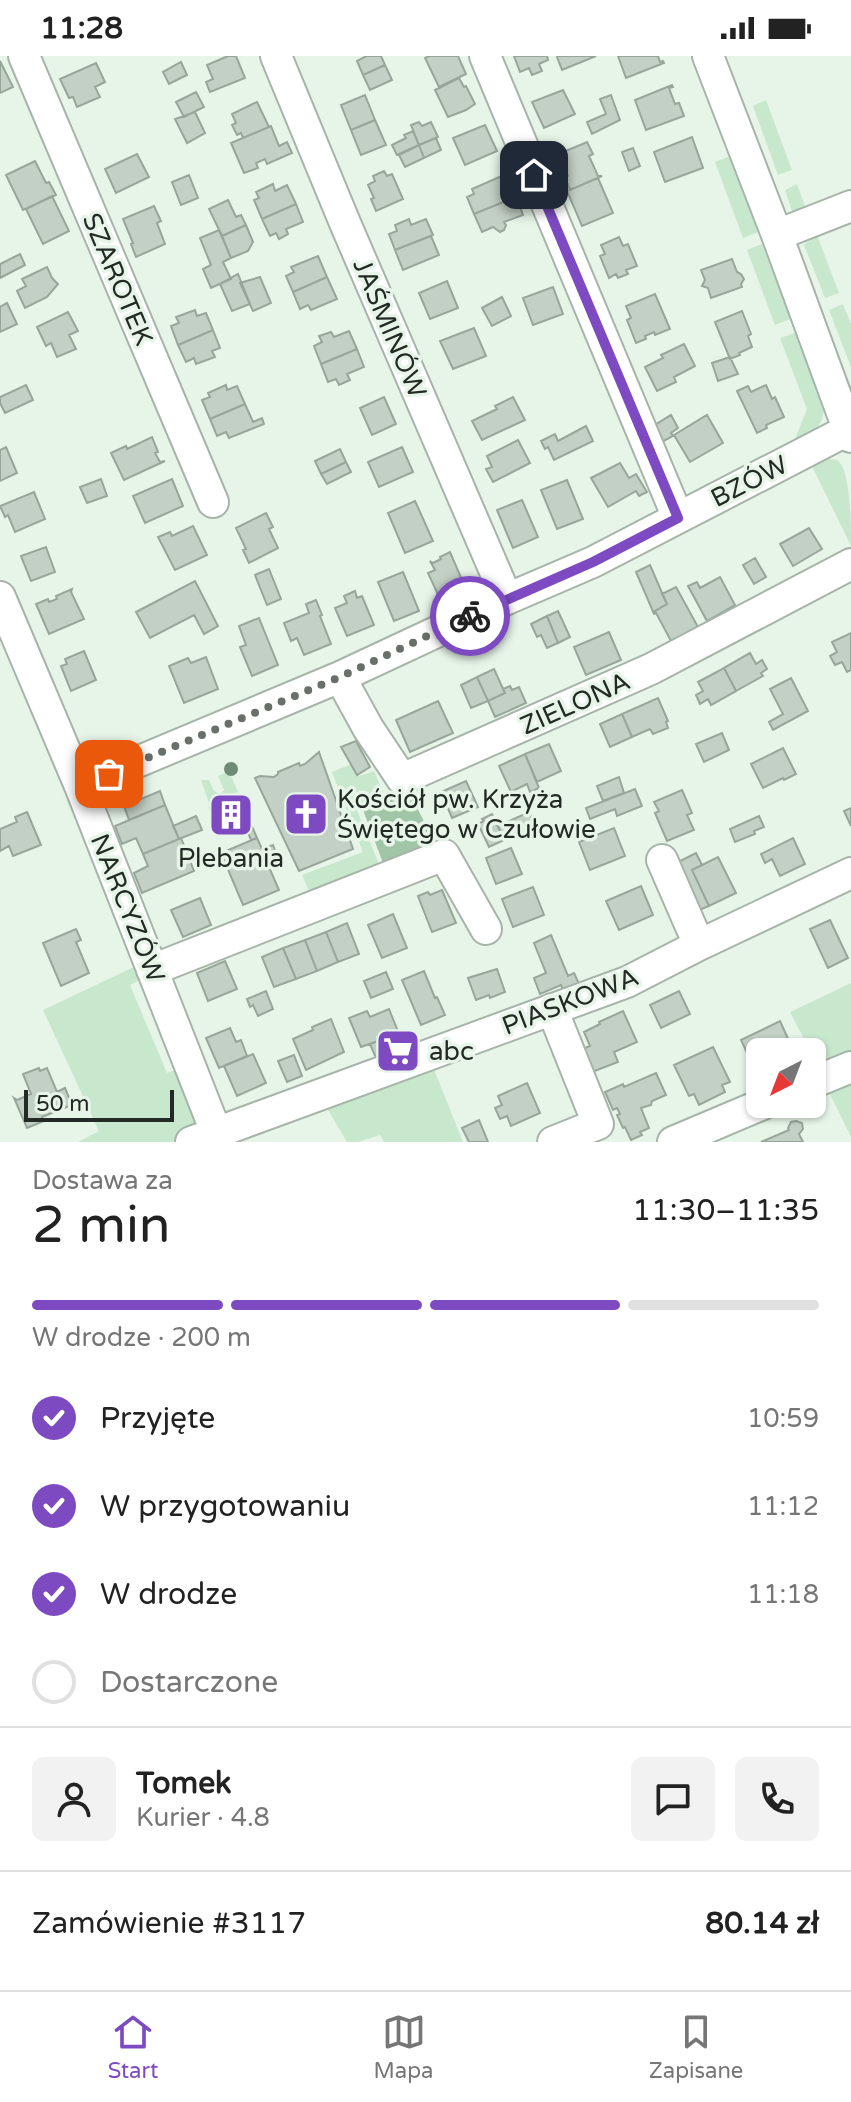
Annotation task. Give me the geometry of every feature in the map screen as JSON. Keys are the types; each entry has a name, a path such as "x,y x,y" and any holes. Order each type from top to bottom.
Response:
{"street":[{"name":"SZAROTEK","path":"24,56 213,502"},
{"name":"JAŚMINÓW","path":"276,56 507,599"},
{"path":"485,56 678,518"},
{"path":"708,56 850,434"},
{"path":"777,235 851,206"},
{"name":"BZÓW","path":"80,786 340,677 593,562 850,434"},
{"name":"ZIELONA","path":"340,677 368,728 402,779 651,669 851,564"},
{"name":"NARCYZÓW","path":"0,597 80,786 152,970 208,1139"},
{"path":"152,970 444,855 486,929"},
{"path":"662,860 699,945"},
{"name":"PIASKOWA","path":"208,1139 627,982 699,945 849,879"},
{"path":"552,1009 602,1133 553,1142"},
{"path":"826,1077 851,1067"},
{"path":"673,1142 746,1111"}],"green space":[{"path":"766,100 792,170 778,175 753,106"},
{"path":"730,156 758,232 743,238 715,162"},
{"path":"797,184 806,209 793,214 785,190"},
{"path":"817,235 839,293 825,298 804,245"},
{"path":"762,244 790,319 775,325 747,250"},
{"path":"843,304 851,324 851,367 829,310"},
{"path":"795,333 823,405 823,413 814,431 791,449 807,409 780,338"},
{"path":"837,460 845,474 851,546 810,462"},
{"path":"354,763 359,776 374,771 385,796 356,808 379,864 309,891 302,875 363,852 332,772"},
{"path":"229,771 238,792 209,803 201,780 209,780 214,791 220,794 224,790 218,776"},
{"path":"409,792 435,843 383,863 363,810"},
{"path":"138,965 144,978 130,985 167,1073 181,1068 198,1122 189,1136 173,1142 78,1142 99,1131 43,1010"},
{"path":"851,983 851,1058 826,1069 826,1038 804,1038 790,1012"},
{"path":"433,1067 463,1142 384,1142 380,1135 347,1142 327,1108"},
{"path":"851,1079 851,1137 828,1090"}],"building":[{"path":"236,56 245,78 210,92 206,82 213,79 207,65"},
{"path":"365,56 381,56 385,65 363,75 357,61"},
{"path":"458,56 466,74 439,87 425,58"},
{"path":"514,56 547,56 548,60 539,64 542,71 532,75 529,68 520,72"},
{"path":"558,56 596,56 562,70 557,57"},
{"path":"618,56 658,56 664,63 626,78"},
{"path":"0,61 13,87 0,93"},
{"path":"181,62 187,75 169,84 163,72"},
{"path":"96,63 105,82 95,87 100,97 77,107 60,79"},
{"path":"385,65 392,80 370,90 363,75"},
{"path":"459,78 475,104 448,117 435,90"},
{"path":"672,85 669,88 675,104 679,103 684,116 646,130 635,100"},
{"path":"563,90 575,114 544,128 532,102"},
{"path":"196,92 204,107 184,117 176,102"},
{"path":"365,95 375,120 351,130 341,105"},
{"path":"611,95 620,120 592,134 587,122 606,114 600,99"},
{"path":"257,102 269,127 243,138 241,133 237,135 232,125 236,123 232,114"},
{"path":"195,112 205,133 187,143 175,119"},
{"path":"375,120 386,145 361,155 351,130"},
{"path":"419,122 422,126 431,122 438,137 419,145 411,125"},
{"path":"485,125 497,151 465,165 453,138"},
{"path":"271,126 279,146 287,142 292,153 267,164 265,159 256,163 258,168 244,173 231,143"},
{"path":"413,131 419,145 397,155 392,145"},
{"path":"692,137 703,168 665,182 654,152"},
{"path":"436,138 441,150 424,158 419,145"},
{"path":"587,142 593,154 589,156 598,176 602,176 570,190 564,165 561,167 556,155"},
{"path":"419,145 424,158 405,167 399,155"},
{"path":"633,148 640,166 629,171 622,152"},
{"path":"137,154 149,177 116,193 105,169"},
{"path":"35,161 56,195 23,210 6,175"},
{"path":"384,171 387,176 392,174 403,199 376,211 368,185 375,181 373,176"},
{"path":"506,174 516,197 474,214 467,197 474,194 472,189"},
{"path":"189,175 198,198 181,205 172,182"},
{"path":"598,178 613,213 582,226 567,191"},
{"path":"273,184 275,191 287,185 296,204 262,219 254,200 259,198 256,192"},
{"path":"52,196 69,231 43,244 26,209"},
{"path":"516,197 523,215 504,222 504,230 500,232 493,227 482,232 474,214"},
{"path":"228,200 236,217 241,215 246,225 222,236 209,209"},
{"path":"296,204 303,222 286,229 288,234 279,239 276,233 270,236 262,219"},
{"path":"154,206 161,221 157,223 165,244 136,257 123,219"},
{"path":"409,219 411,225 426,219 433,235 395,250 389,234 397,231 395,225"},
{"path":"246,225 253,242 248,251 231,258 222,236"},
{"path":"219,230 231,258 223,262 231,279 211,288 203,269 211,265 200,238"},
{"path":"431,236 439,255 403,270 395,250"},
{"path":"619,237 623,246 628,244 637,266 626,270 628,274 618,278 616,274 609,278 600,256 605,254 601,245"},
{"path":"20,254 25,265 0,278 0,264"},
{"path":"318,256 327,277 293,292 286,276 294,272 291,267"},
{"path":"732,259 737,272 744,279 742,287 711,298 708,288 702,286 705,280 701,270"},
{"path":"47,267 58,284 47,297 25,308 17,291 26,286 22,279"},
{"path":"238,274 250,304 232,311 220,284"},
{"path":"260,277 271,303 253,311 240,283"},
{"path":"327,277 337,299 311,310 308,305 300,309 293,292"},
{"path":"447,281 458,308 430,319 419,293"},
{"path":"553,287 563,314 533,325 523,298"},
{"path":"655,294 670,329 655,335 654,332 636,343 627,320 631,318 626,306"},
{"path":"502,297 511,316 492,326 482,308"},
{"path":"7,303 17,324 0,332 0,307"},
{"path":"195,310 197,316 206,313 213,330 178,345 171,326 179,323 176,317"},
{"path":"742,311 751,334 748,336 752,347 730,359 715,322"},
{"path":"68,312 78,331 69,335 76,349 57,357 51,343 46,346 37,327"},
{"path":"474,328 486,356 453,369 440,341"},
{"path":"213,330 220,348 212,351 215,357 196,364 194,358 186,362 178,345"},
{"path":"349,331 357,349 321,364 314,346 322,342 319,336 331,332 334,337"},
{"path":"684,344 695,366 674,377 676,382 657,391 645,367"},
{"path":"357,349 364,367 347,374 350,380 339,385 336,379 328,382 321,364"},
{"path":"730,357 738,374 718,381 712,363"},
{"path":"26,385 33,400 5,413 0,397"},
{"path":"226,385 227,390 237,386 245,404 210,419 202,400 210,397 208,393"},
{"path":"766,385 784,417 757,433 737,391 748,386 751,392"},
{"path":"384,397 396,424 372,435 360,408"},
{"path":"513,397 525,420 482,440 472,421"},
{"path":"245,404 253,422 262,418 264,424 229,438 226,432 217,436 210,419"},
{"path":"671,415 678,428 671,433 673,436 662,442 653,426"},
{"path":"707,415 723,443 690,462 674,435"},
{"path":"586,426 593,441 554,460 541,441 555,434 558,441"},
{"path":"152,437 158,452 155,453 160,462 165,461 124,480 111,453"},
{"path":"518,440 530,463 493,482 486,469 492,467 487,456"},
{"path":"6,447 17,473 0,481 0,450"},
{"path":"402,447 413,472 379,487 368,462"},
{"path":"340,449 346,462 321,474 315,461"},
{"path":"346,462 351,472 327,484 321,474"},
{"path":"620,463 629,478 636,474 647,492 639,496 636,491 608,507 591,478"},
{"path":"101,479 107,496 87,503 80,487"},
{"path":"172,479 183,506 145,523 133,496"},
{"path":"567,480 583,519 557,529 541,490"},
{"path":"34,492 45,519 15,532 8,515 5,517 0,506"},
{"path":"522,500 538,537 513,548 497,510"},
{"path":"415,501 433,541 405,553 388,513"},
{"path":"266,513 278,548 249,563 236,528"},
{"path":"193,526 207,555 175,570 158,537 170,532 172,536"},
{"path":"809,528 822,549 793,566 780,544"},
{"path":"46,547 55,572 31,581 21,556"},
{"path":"450,552 465,587 440,599 428,573 435,570 430,561 433,563"},
{"path":"755,558 766,577 754,584 743,565"},
{"path":"650,565 667,604 654,614 636,572"},
{"path":"269,569 281,599 267,605 255,575"},
{"path":"403,572 419,611 394,621 378,582"},
{"path":"720,577 735,605 707,621 688,586 697,582 700,588"},
{"path":"195,581 218,626 204,634 194,615 150,638 136,612"},
{"path":"676,587 698,627 671,641 655,611 667,604 662,594"},
{"path":"72,589 84,619 49,634 36,604 57,599 56,596"},
{"path":"355,591 357,598 362,596 374,625 347,636 335,608 347,603 344,596"},
{"path":"316,600 331,644 304,655 297,638 291,641 284,623 309,613 306,604"},
{"path":"558,611 570,637 558,643 547,616"},
{"path":"547,616 558,643 547,648 531,624"},
{"path":"259,618 278,665 252,676 240,647 246,645 239,626"},
{"path":"609,632 621,660 586,675 574,647"},
{"path":"851,633 851,670 847,672 842,662 835,665 830,656 837,652 832,642"},
{"path":"84,651 96,680 71,691 61,666 67,664 65,659"},
{"path":"750,653 756,664 762,660 767,669 761,673 763,676 736,691 724,668"},
{"path":"206,657 218,689 184,703 169,666 188,658 191,663"},
{"path":"724,668 736,691 711,705 708,699 700,704 696,695 703,691 698,682"},
{"path":"494,669 505,693 488,701 477,677"},
{"path":"477,677 488,701 471,708 461,685"},
{"path":"791,678 808,711 773,730 769,722 783,714 770,689"},
{"path":"510,686 512,690 519,687 526,703 495,717 488,701 505,693 503,689"},
{"path":"658,698 668,728 653,734 650,729 632,737 622,714"},
{"path":"438,701 453,733 410,752 396,720"},
{"path":"622,714 632,737 610,747 600,724"},
{"path":"722,733 729,750 704,762 696,744"},
{"path":"356,741 370,767 357,775 341,747"},
{"path":"549,744 561,771 537,782 525,754"},
{"path":"783,748 796,774 763,788 751,764"},
{"name":"Kościół pw. Krzyża Świętego w Czułowie","path":"319,752 353,849 299,871 255,778 274,777 278,772 299,763 300,766 305,764"},
{"path":"525,754 539,788 530,792 527,784 511,792 499,766"},
{"path":"619,777 624,793 603,801 597,786"},
{"path":"466,781 478,807 452,818 441,792"},
{"path":"635,789 642,806 617,816 615,809 590,819 586,808"},
{"path":"682,790 692,813 687,815 694,830 667,841 655,813 659,811 654,802"},
{"path":"160,791 165,805 129,820 124,806"},
{"name":"Plebania","path":"239,796 257,838 251,840 244,823 221,833 210,808"},
{"path":"165,805 179,839 143,854 136,838 122,844 115,826"},
{"path":"851,808 851,826 844,811"},
{"path":"27,812 41,845 13,856 9,846 0,851 0,829 17,822 15,817"},
{"path":"529,812 535,826 504,840 498,826"},
{"path":"492,814 504,840 489,847 478,824"},
{"path":"196,816 202,830 179,839 173,826"},
{"path":"759,816 764,827 735,842 730,829"},
{"path":"614,828 625,856 590,870 579,842"},
{"path":"181,838 194,871 142,893 134,873 148,866 143,854"},
{"path":"257,838 262,849 273,845 276,853 265,858 279,890 243,905 221,853"},
{"path":"793,838 805,864 780,876 772,859 765,863 761,854"},
{"path":"511,848 522,874 496,884 486,858"},
{"path":"696,853 702,865 692,870 709,906 699,910 676,863"},
{"path":"718,857 736,893 709,906 692,870"},
{"path":"641,886 653,915 619,930 606,901"},
{"path":"533,887 544,915 513,927 502,899"},
{"path":"442,890 456,923 432,932 418,896"},
{"path":"200,898 211,925 183,937 171,910"},
{"path":"393,914 407,948 382,958 368,925"},
{"path":"830,920 848,958 828,968 810,929"},
{"path":"347,923 359,954 338,962 326,932"},
{"path":"76,929 81,940 76,942 89,973 61,986 43,943"},
{"path":"326,932 338,962 317,971 305,940"},
{"path":"551,935 568,976 574,973 580,986 564,992 561,985 540,994 534,978 546,973 534,943"},
{"path":"305,940 317,971 296,979 283,948"},
{"path":"283,948 296,979 274,987 262,957"},
{"path":"225,961 237,989 208,1001 197,973"},
{"path":"497,969 505,992 476,1000 468,978"},
{"path":"424,971 445,1015 421,1025 402,980"},
{"path":"386,972 393,989 371,998 364,981"},
{"path":"266,991 273,1009 258,1016 247,999"},
{"path":"679,991 690,1014 661,1028 650,1005"},
{"path":"389,1009 399,1034 361,1047 349,1018 367,1011 370,1017"},
{"path":"623,1011 637,1042 614,1052 618,1062 587,1074 578,1051 590,1046 584,1032"},
{"path":"331,1019 344,1052 306,1070 293,1039"},
{"path":"780,1021 788,1038 746,1038 746,1051 741,1040"},
{"path":"230,1028 236,1042 241,1040 247,1056 219,1068 206,1038"},
{"path":"399,1034 405,1049 376,1058 370,1044"},
{"path":"713,1047 730,1082 722,1085 725,1092 699,1105 694,1094 689,1096 674,1065"},
{"path":"253,1054 266,1083 237,1096 224,1066"},
{"path":"294,1055 302,1076 287,1082 278,1061"},
{"path":"39,1068 40,1071 47,1068 57,1092 65,1088 72,1105 42,1117 44,1121 27,1128 14,1098 17,1100 31,1094 23,1074"},
{"path":"656,1073 666,1095 641,1108 649,1128 631,1140 617,1115 620,1114 617,1108 613,1110 605,1092"},
{"path":"527,1083 540,1113 511,1126 507,1116 500,1119 495,1108 502,1105 498,1096"},
{"path":"479,1120 488,1142 469,1142 462,1128"},
{"path":"791,1122 802,1123 803,1129 799,1134 803,1142 761,1142 789,1130"}],"way so far":[{"path":"109,774 340,677 470,616"}],"place":[{"name":"Kościół pw. Krzyża Świętego w Czułowie","path":"306,814"},
{"name":"Plebania","path":"231,815"},
{"name":"abc","path":"398,1051"}],"route":[{"path":"470,616 593,562 678,518 534,175"}]}
